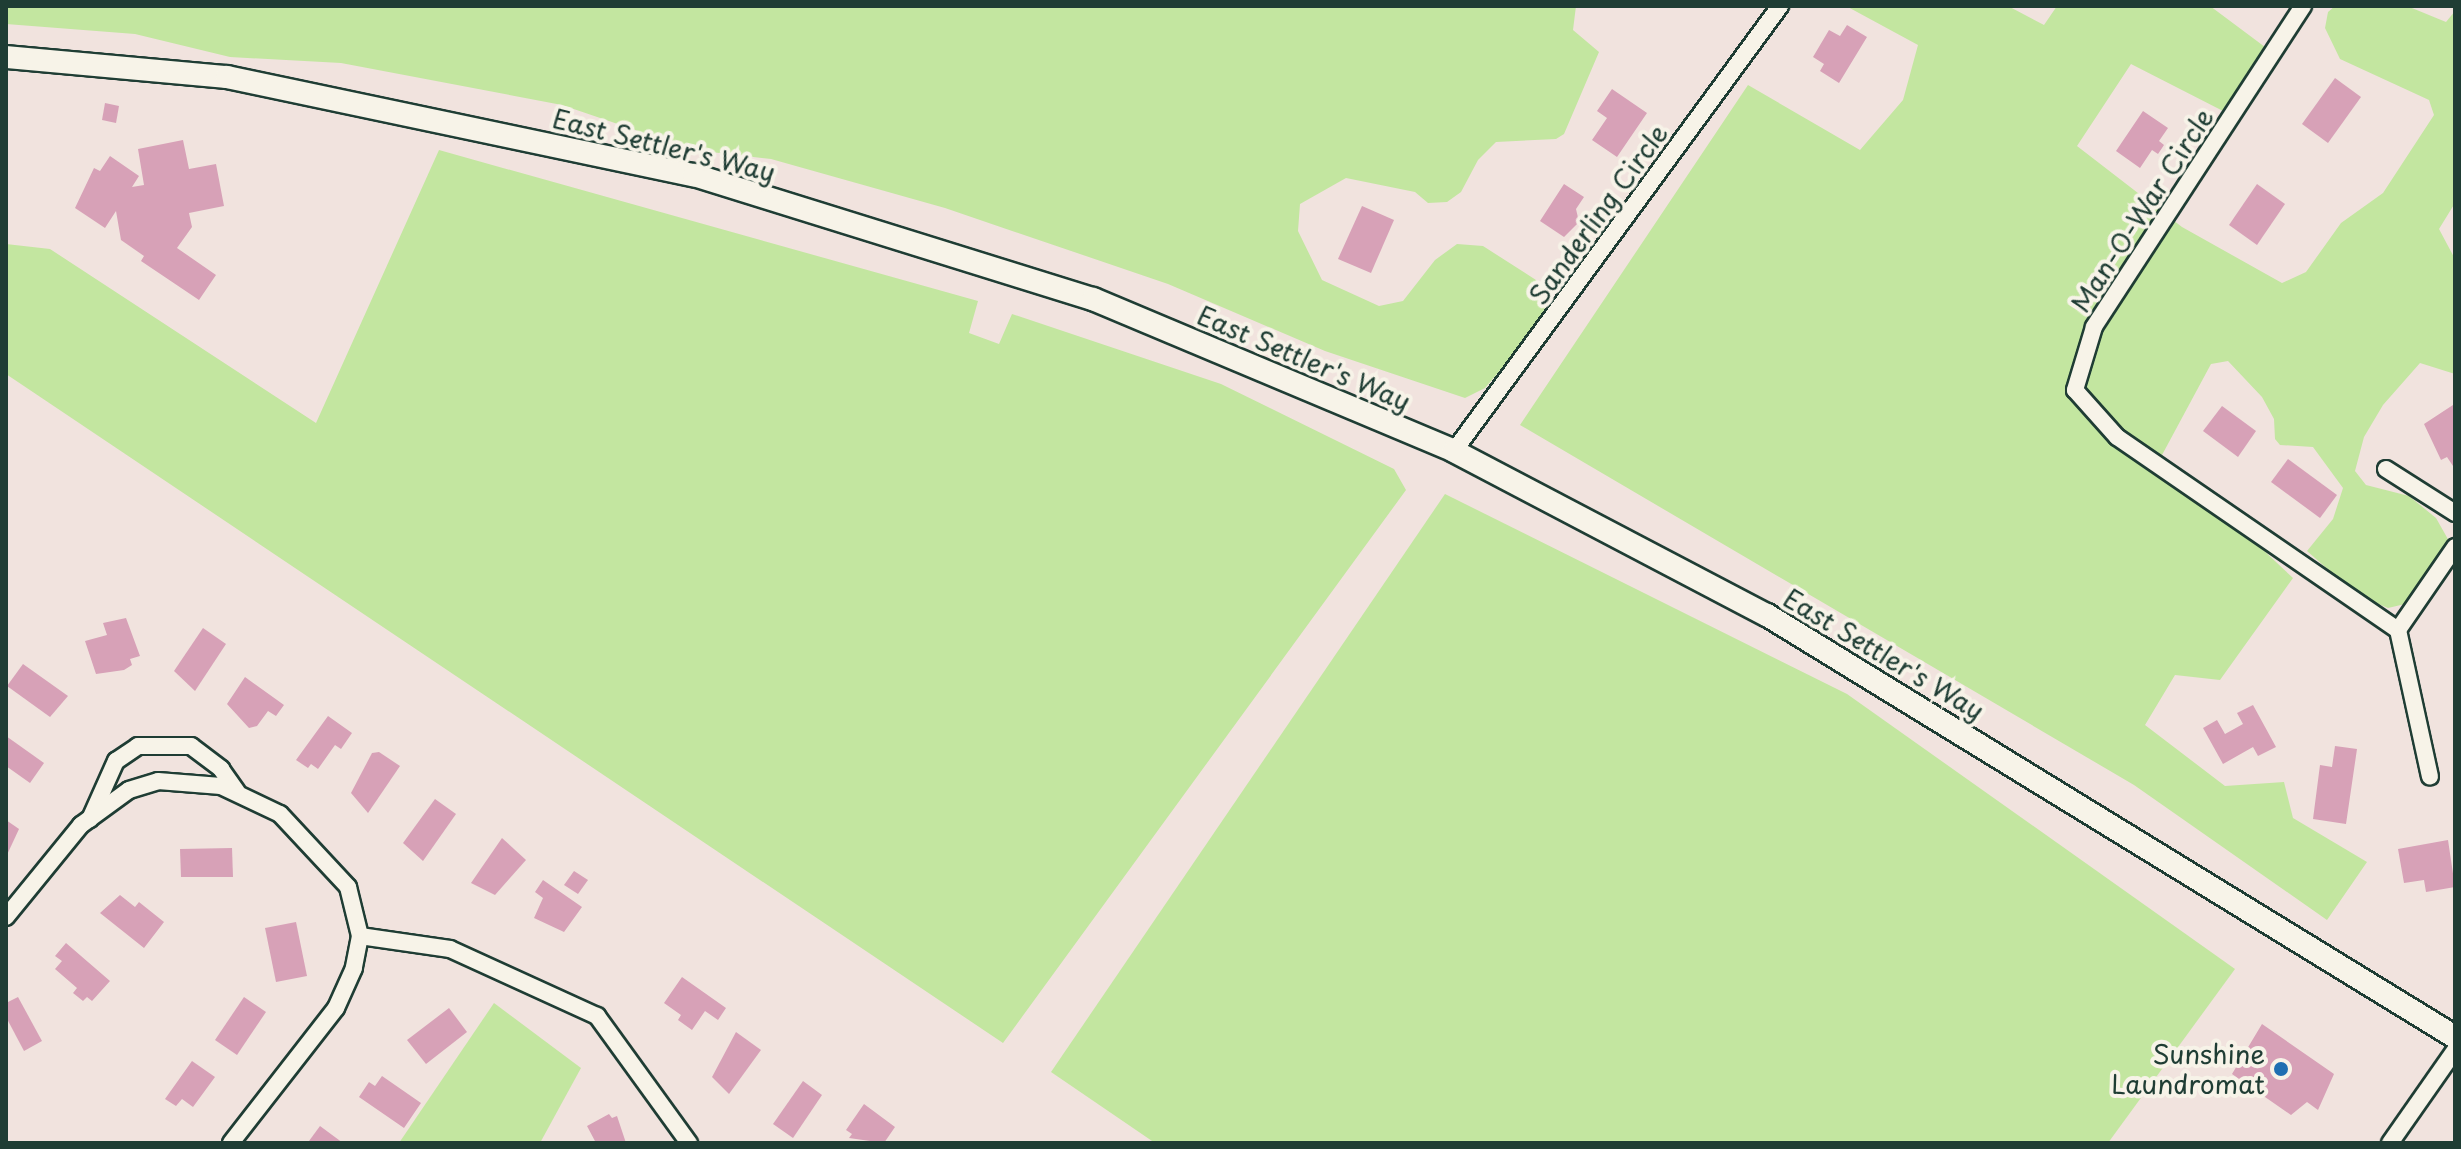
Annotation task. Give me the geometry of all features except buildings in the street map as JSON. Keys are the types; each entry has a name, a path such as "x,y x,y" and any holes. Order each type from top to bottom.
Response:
{"main road":[{"name":"East Settler's Way","path":"6,57 227,77 694,175 1093,299 1454,451 1767,615 2455,1037"}],"street":[{"name":"Sanderling Circle","path":"1454,451 1780,6"},
{"name":"Man-O-War Circle","path":"2303,6 2094,327 2075,390 2117,437 2398,630"},
{"path":"2386,469 2455,513"},
{"path":"2430,777 2398,630 2455,547"},
{"path":"90,819 116,761 138,746 191,746 221,769 238,794"},
{"path":"6,917 90,819 129,790 158,781 221,786 280,814 348,887 360,936 354,968 336,1008 231,1143"},
{"path":"360,936 450,949 597,1016 689,1143"},
{"path":"2390,1143 2455,1050"}],"green space":[{"path":"6,6 1576,6 1573,30 1599,52 1564,134 1556,139 1496,142 1478,160 1461,192 1447,202 1428,203 1415,192 1346,178 1300,204 1298,231 1322,280 1379,306 1403,301 1435,260 1457,244 1483,246 1536,280 1547,303 1537,327 1485,388 1465,398 1325,351 1168,284 945,208 771,159 694,150 562,105 341,63 230,57 135,34 6,24"},
{"path":"1846,6 2008,6 2044,25 2057,6 2210,6 2269,50 2236,100 2223,111 2131,64 2077,146 2182,227 2282,283 2306,272 2341,223 2383,193 2434,115 2429,100 2340,59 2325,28 2328,12 2335,6 2407,6 2446,22 2455,11 2455,203 2439,229 2455,259 2455,374 2420,363 2383,405 2364,437 2355,471 2366,485 2409,496 2436,518 2449,541 2438,574 2405,604 2388,608 2357,595 2307,551 2333,519 2343,488 2313,447 2280,445 2275,439 2274,419 2262,397 2228,361 2211,364 2162,455 2293,578 2220,680 2175,675 2145,725 2225,786 2284,782 2293,818 2367,862 2327,920 2134,785 1520,425 1748,85 1860,150 1903,100 1918,45"},
{"path":"439,150 978,301 969,333 999,344 1012,314 1221,384 1394,469 1406,490 1003,1043 6,374 6,244 50,249 316,423"},
{"path":"1445,494 1847,694 2235,969 2108,1143 1155,1143 1051,1072"},
{"path":"494,1003 581,1068 540,1143 399,1143"}],"place":[{"name":"Sunshine Laundromat","path":"2281,1069"}]}
